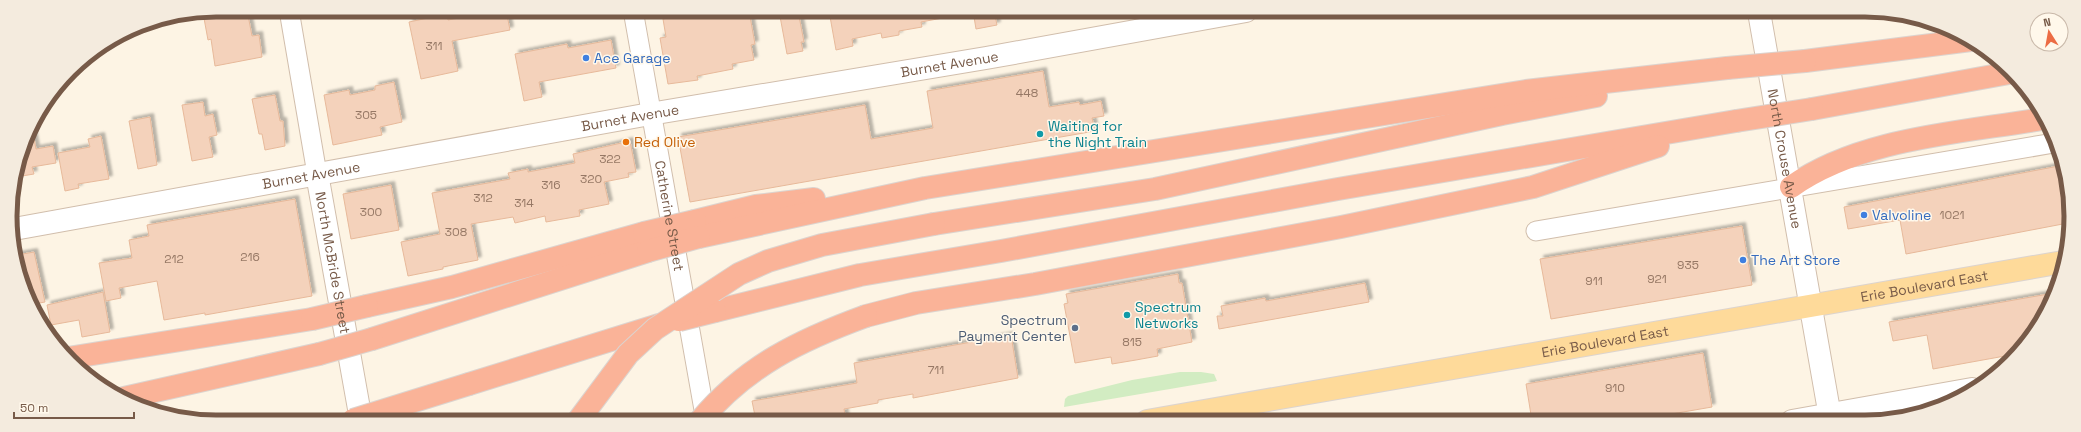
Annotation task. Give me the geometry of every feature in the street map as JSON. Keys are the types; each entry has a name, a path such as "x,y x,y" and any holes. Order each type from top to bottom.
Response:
{"highway":[{"path":"75,357 312,319 697,229 925,188 1526,91 1727,68 1805,61 1959,41"},
{"path":"582,415 628,354 655,329 739,274 768,261 822,245 934,224 1155,189 1502,114 1636,89 1727,68"},
{"path":"369,415 659,325 860,275 1009,250 1346,188 2005,74"},
{"path":"1790,187 1833,162 1881,147 2038,120"},
{"path":"705,415 713,405 742,379 772,357 815,336 866,316 916,303 1035,284 1340,227 1534,187 1736,121"},
{"path":"132,396 319,354 372,339 646,242"}],"main road":[{"name":"Erie Boulevard East","path":"1182,415 2058,263"}],"street":[{"name":"North McBride Street","path":"290,17 359,415"},
{"name":"Catherine Street","path":"634,17 650,114 705,415"},
{"name":"Burnet Avenue","path":"17,228 1197,17"},
{"name":"North Crouse Avenue","path":"1760,17 1829,415"},
{"path":"1536,231 2050,144"},
{"path":"1845,415 1956,392"}],"green space":[{"path":"1180,372 1201,372 1214,374 1217,381 1064,407 1065,399 1068,396 1132,380"}],"building":[{"path":"204,17 248,17 252,36 259,35 262,57 215,66 211,39 208,40"},
{"path":"433,17 448,17 448,20 464,17 507,17 510,30 452,41 458,71 421,79 409,22"},
{"path":"672,17 750,17 755,44 751,45 754,60 732,64 733,69 697,76 698,80 668,84 660,38 666,37 663,19"},
{"path":"780,17 799,17 804,42 801,42 803,51 787,54"},
{"path":"830,17 948,17 921,22 922,27 899,31 899,35 882,38 881,33 852,39 853,46 836,50"},
{"path":"974,17 995,17 997,25 976,29"},
{"path":"611,40 616,68 539,82 542,97 524,101 515,54 567,44 568,48"},
{"path":"1043,71 1049,107 1079,102 1080,105 1101,101 1104,116 1092,118 1095,131 690,202 678,137 865,105 871,139 933,128 927,91"},
{"path":"394,82 402,122 380,127 382,135 333,145 324,95 349,90 350,95 375,90 375,86"},
{"path":"275,95 280,121 283,121 285,146 265,150 262,134 259,134 252,99"},
{"path":"203,102 205,116 213,114 217,135 209,137 213,157 192,161 182,105"},
{"path":"150,117 157,165 138,169 129,121"},
{"path":"101,136 109,179 78,184 79,188 65,191 58,153 90,147 88,139"},
{"path":"34,137 36,149 53,146 56,163 32,167 34,174 21,176"},
{"path":"630,141 636,172 628,173 629,177 604,182 609,204 579,210 580,216 546,222 545,216 515,223 513,217 471,224 478,260 408,276 401,242 440,234 432,193 510,179 508,173 528,169 528,172 575,163 573,154"},
{"path":"2058,166 2064,203 2064,224 1906,254 1900,220 1848,229 1844,207"},
{"path":"391,185 399,230 351,239 343,194"},
{"path":"295,199 312,296 205,315 205,313 164,320 157,281 119,288 121,298 106,301 99,263 132,258 129,240 149,236 147,225"},
{"path":"1742,226 1752,285 1551,319 1540,259"},
{"path":"34,252 45,302 38,303 32,292 21,254"},
{"name":"Spectrum Networks","path":"1178,274 1179,283 1182,283 1192,342 1157,349 1158,356 1136,360 1112,364 1111,357 1075,363 1064,304 1068,303 1066,294"},
{"path":"1365,283 1369,302 1219,329 1217,316 1223,316 1221,306 1265,298 1266,301"},
{"path":"103,292 110,332 82,337 79,320 51,325 47,305"},
{"path":"2048,294 2030,327 2007,356 1933,369 1927,335 1893,341 1889,322"},
{"path":"1011,335 1018,378 913,398 913,394 878,400 878,403 844,409 845,415 755,415 752,401 857,383 854,363"},
{"path":"1703,353 1712,407 1666,415 1531,415 1526,384"}],"place":[{"name":"Ace Garage","path":"586,58"},
{"name":"Waiting for the Night Train","path":"1040,134"},
{"name":"Red Olive","path":"626,142"},
{"name":"Valvoline","path":"1864,215"},
{"name":"The Art Store","path":"1743,260"},
{"name":"Spectrum Networks","path":"1127,315"},
{"name":"Spectrum Payment Center","path":"1075,328"}]}
